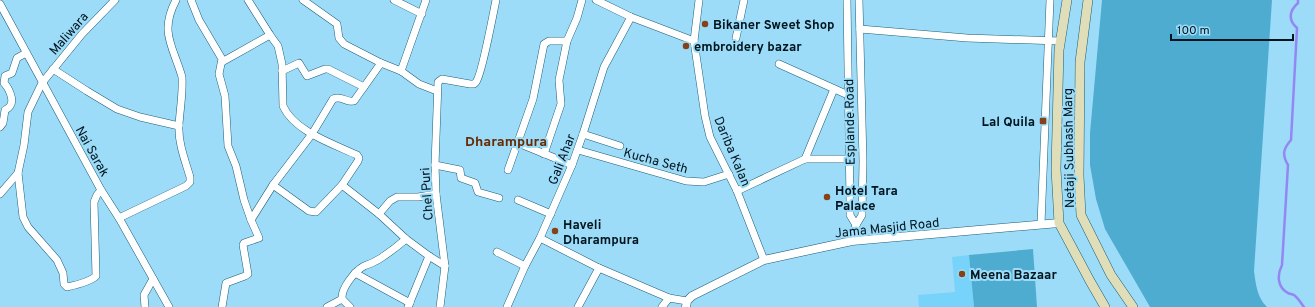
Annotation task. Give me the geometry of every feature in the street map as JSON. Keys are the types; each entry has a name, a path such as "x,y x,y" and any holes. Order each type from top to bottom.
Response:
{"main road":[{"name":"Netaji Subhash Marg","path":"1067,0 1060,41 1056,169 1060,223 1105,307"},
{"name":"Netaji Subhash Marg","path":"1088,0 1080,62 1079,176 1082,215 1112,274 1133,307"}],"street":[{"name":"Maliwara","path":"18,173 24,145 28,112 42,83 82,34 115,0"},
{"path":"119,218 186,186 190,182 190,177 181,146 179,126 182,77 167,25 168,18 176,0"},
{"path":"191,0 222,60 219,74 225,96 228,146 236,166 244,200 251,220 260,237 244,243 243,245 248,274 226,283 222,307"},
{"path":"248,0 278,46 282,71 283,106 286,111 297,123 312,134 358,156 358,161 342,185 318,210 314,212 309,211 273,185"},
{"path":"303,0 334,20 337,24 339,38 344,44 381,63 401,71 419,84 437,91"},
{"path":"312,7 316,0"},
{"path":"394,0 422,14"},
{"path":"401,71 426,0"},
{"name":"Chel Puri","path":"440,307 445,266 436,194 435,165 438,82 440,79 447,79 470,84 474,84 476,82 482,65 496,0"},
{"path":"544,154 561,104 559,80 567,41 577,18 582,0"},
{"path":"597,0 631,17 694,41"},
{"name":"Dariba Kalan","path":"699,0 694,41 705,116 710,136 729,174 764,260"},
{"path":"736,38 744,0"},
{"path":"847,0 850,215 856,225"},
{"name":"Esplande Road","path":"852,241 856,225 862,215 863,160 859,0"},
{"path":"1041,224 1050,0"},
{"name":"Nai Sarak","path":"0,4 101,190 119,218 169,307"},
{"name":"Gali Ahar","path":"507,307 525,266 551,214 572,165 584,134 604,67 631,17"},
{"path":"0,20 8,20"},
{"path":"860,29 967,38 1060,41"},
{"path":"222,62 270,35"},
{"path":"508,170 533,99 545,42 552,40 567,41"},
{"path":"0,127 3,123 2,110 10,107 12,103 9,88 4,81 5,76 12,73 17,58 26,53"},
{"path":"282,71 299,63 307,76 328,69 364,87"},
{"path":"251,220 273,185 312,134 333,99 340,98 352,102 381,63"},
{"path":"780,64 848,95"},
{"path":"53,68 87,91 118,109 140,117 179,126"},
{"path":"805,159 834,89"},
{"path":"584,134 620,146"},
{"path":"518,143 572,165"},
{"name":"Kucha Seth","path":"578,150 686,181 704,182 729,174"},
{"path":"736,191 805,159 849,159"},
{"path":"435,165 460,170 461,178 475,183 478,192 498,198"},
{"path":"18,173 23,217 28,227 57,260 64,273 64,284 67,287 94,278 97,275 94,202 101,190"},
{"path":"0,194 18,173"},
{"path":"342,185 379,214 406,239 445,266"},
{"path":"379,214 390,201 396,197 418,197 436,194"},
{"path":"518,200 551,214"},
{"name":"Jama Masjid Road","path":"687,304 692,296 764,260 852,241 1060,223"},
{"path":"540,238 599,268 669,298 687,304"},
{"path":"342,299 343,290 355,273 364,266 374,262 393,250 406,239"},
{"path":"496,252 525,266"},
{"path":"355,273 409,305 429,256"},
{"path":"578,307 599,268"},
{"path":"146,307 144,295 153,279"},
{"path":"662,307 669,298"},
{"path":"327,307 342,299"},
{"path":"342,299 350,307"}],"shaded area":[{"path":"1102,0 1272,0 1254,271 1259,295 1267,307 1150,307 1105,229 1096,199 1090,165 1090,133"},
{"path":"1033,249 1037,307 974,307 969,255"},
{"name":"Meena Bazaar","path":"969,255 974,307 919,307 918,295 955,292 952,257"}],"waterway":[{"path":"1298,0 1298,3 1291,12 1292,22 1297,28 1291,140 1286,146 1284,152 1288,165 1282,265 1279,273 1279,280 1282,288 1295,296 1304,307"}],"place":[{"name":"Bikaner Sweet Shop","path":"705,24"},
{"name":"embroidery bazar","path":"686,46"},
{"name":"Lal Quila","path":"1043,121"},
{"name":"Hotel Tara Palace","path":"827,197"},
{"name":"Haveli Dharampura","path":"555,231"},
{"name":"Meena Bazaar","path":"962,274"}],"district":[{"name":"Dharampura","path":"506,141"}]}
